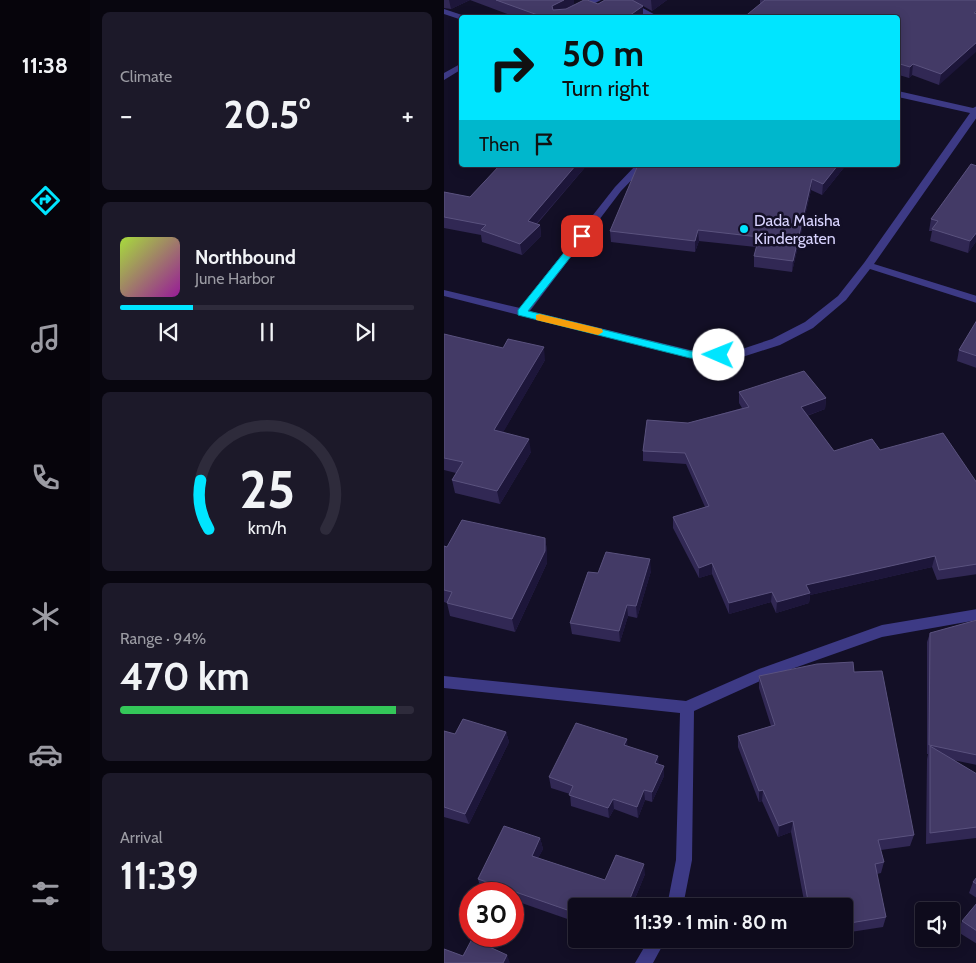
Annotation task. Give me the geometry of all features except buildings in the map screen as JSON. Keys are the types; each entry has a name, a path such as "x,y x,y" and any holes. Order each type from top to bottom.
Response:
{"street":[{"path":"564,15 597,0"},
{"path":"622,0 651,15"},
{"path":"444,11 459,17"},
{"path":"444,77 459,67"},
{"path":"444,293 690,354 733,356 776,342 809,325 842,298 868,265 976,111 900,94"},
{"path":"522,313 618,189 639,167"},
{"path":"868,265 976,300"},
{"path":"444,682 687,707 764,673 882,631 976,614"},
{"path":"677,898 684,860 687,707"},
{"path":"643,963 652,948"}],"slow traffic":[{"path":"540,317 598,332"}],"place":[{"name":"Dada Maisha Kindergaten","path":"744,229"}],"route":[{"path":"582,236 522,313 690,354 719,355"}]}
